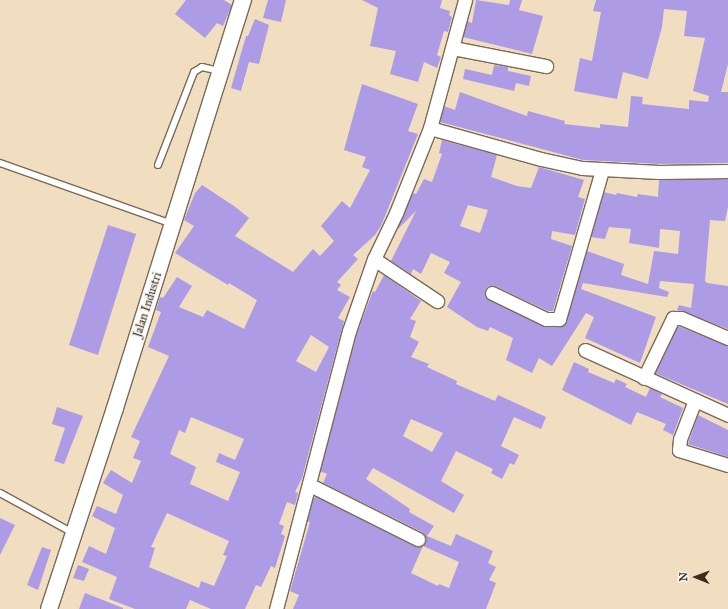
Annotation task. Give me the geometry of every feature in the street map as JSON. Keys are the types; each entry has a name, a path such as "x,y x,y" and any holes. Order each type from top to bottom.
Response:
{"street":[{"name":"Jalan Industri","path":"49,609 72,533 115,408 222,73 243,0"},
{"path":"276,609 310,485 348,331 374,259 396,213 430,128 465,0"},
{"path":"453,48 546,66"},
{"path":"430,128 548,161 602,170 659,172 728,171"},
{"path":"492,293 546,320 559,319 602,170"},
{"path":"374,259 437,301"},
{"path":"644,378 673,318 681,318 728,338"},
{"path":"585,350 728,415"},
{"path":"695,400 680,438 679,450 728,465"},
{"path":"310,485 418,539"}],"lane":[{"path":"158,165 194,72 204,67 222,73"},
{"path":"0,163 173,224"},
{"path":"0,493 72,533"}],"building":[{"path":"186,0 224,0 232,5 223,26 217,23 205,38 175,14"},
{"path":"268,0 286,0 281,22 263,18"},
{"path":"362,0 442,0 440,8 450,11 449,15 452,17 448,32 444,31 437,55 441,57 437,68 424,62 418,82 390,74 396,51 370,46 378,8"},
{"path":"476,0 509,5 510,0 522,0 519,10 543,16 532,54 463,37 467,21 472,23"},
{"path":"596,0 728,0 728,64 721,92 728,92 728,163 659,164 583,160 440,122 444,106 455,110 460,92 527,116 528,111 565,121 564,124 600,128 600,124 628,127 631,96 643,97 642,104 689,109 689,100 708,102 709,96 693,91 705,38 684,36 687,11 664,9 662,27 648,79 623,72 617,99 574,91 580,58 592,61 601,12 593,11"},
{"path":"255,19 269,25 259,64 249,62 241,91 231,88 246,36 248,36"},
{"path":"494,65 508,67 508,71 531,76 529,86 516,83 514,91 463,79 465,69 492,75"},
{"path":"362,84 418,104 408,131 418,134 381,226 375,235 353,255 358,259 337,282 341,285 337,290 350,297 338,318 344,321 302,478 295,492 298,493 295,505 287,502 279,524 284,526 281,534 285,536 275,568 271,566 261,587 256,585 245,609 211,609 190,600 186,609 135,609 109,599 117,577 82,562 89,546 106,554 115,528 92,516 97,506 116,514 123,495 103,483 111,470 132,483 141,461 133,458 140,441 131,437 169,356 148,347 161,312 156,310 160,297 163,298 177,277 192,286 179,307 203,317 207,310 244,329 257,300 229,283 228,285 175,253 194,226 184,220 195,193 202,185 234,206 249,218 235,236 293,272 313,249 320,256 334,241 321,226 342,201 350,208 370,170 362,167 366,157 344,150","holes":["311,335 329,347 316,372 296,361","191,417 244,439 235,460 219,453 216,462 240,472 228,501 190,484 196,467 170,454 179,430 185,433","167,513 229,541 223,555 227,556 214,586 201,581 199,588 149,567 155,548 151,547"]},
{"path":"442,140 497,155 491,177 517,186 531,188 539,167 584,180 578,197 585,199 575,235 552,231 551,239 572,246 553,311 548,311 495,286 488,286 485,290 485,297 489,300 546,327 559,327 566,322 587,251 624,264 621,275 648,284 654,251 678,254 680,231 660,229 659,248 629,243 631,229 609,227 605,239 591,237 604,192 637,197 638,194 658,197 659,180 728,179 728,207 725,221 710,220 705,281 707,283 728,286 728,329 677,310 679,305 691,308 694,284 660,281 659,288 669,292 667,297 583,283 581,289 656,317 640,363 585,338 594,317 586,313 552,366 539,358 532,373 506,360 513,338 490,327 488,331 477,327 447,307 461,282 444,273 450,262 431,253 421,274 413,269 411,274 391,261 416,211 396,231 413,193 416,194 424,179 432,182 442,154 439,153","holes":["468,205 488,210 480,233 460,226"]},
{"path":"108,225 136,234 98,355 69,345"},
{"path":"384,275 421,301 410,319 416,321 410,337 419,342 411,357 429,364 427,367 457,381 456,384 495,401 498,395 546,417 541,429 514,417 501,446 519,455 514,465 510,463 502,479 491,473 493,469 456,451 441,481 464,495 454,513 373,468 366,479 410,509 409,512 434,526 427,536 451,546 456,534 493,551 488,563 496,567 489,580 496,583 486,609 293,609 299,595 290,591 310,522 307,521 313,498 317,497 414,546 422,546 425,542 425,535 422,532 323,483 327,474 320,471 357,333 373,291 375,292","holes":["411,419 443,433 432,452 403,436","423,546 459,562 449,588 439,584 438,586 411,573"]},
{"path":"678,326 728,346 728,404 655,373"},
{"path":"574,362 589,369 588,372 614,383 616,379 627,384 625,387 646,397 650,388 662,394 660,397 683,408 673,435 663,430 666,424 637,412 631,425 562,390"},
{"path":"57,407 83,416 64,464 54,461 65,428 52,424"},
{"path":"698,415 728,430 728,457 688,444"},
{"path":"0,518 15,525 0,555"},
{"path":"42,547 51,550 38,590 27,585"},
{"path":"78,565 89,569 84,581 73,578"},
{"path":"85,593 123,608 123,609 79,609"}]}
